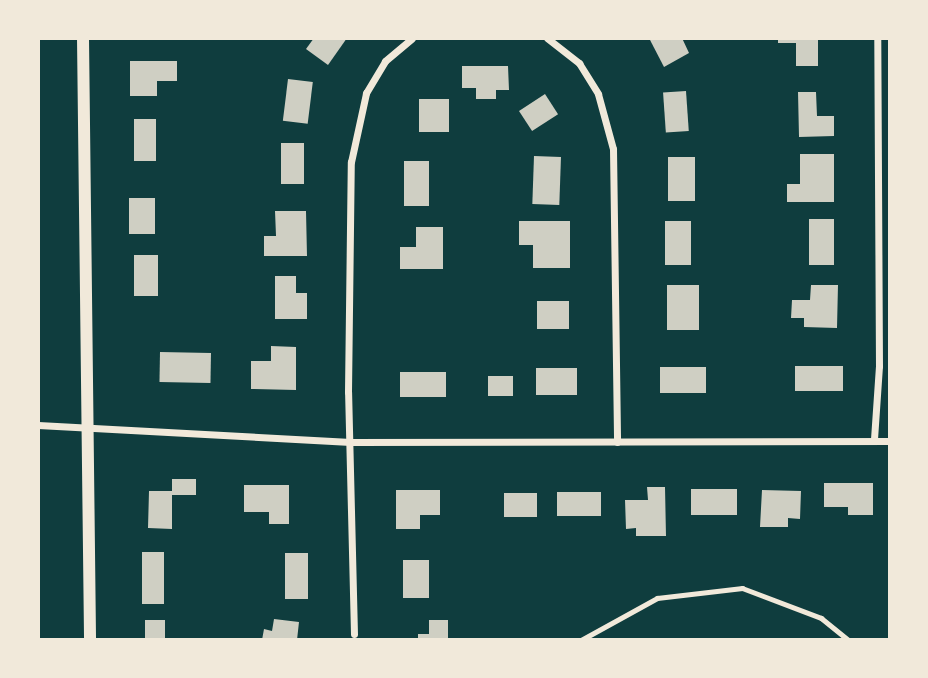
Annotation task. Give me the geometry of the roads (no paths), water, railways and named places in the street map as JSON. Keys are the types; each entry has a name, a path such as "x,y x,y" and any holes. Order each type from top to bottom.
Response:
{"street":[{"path":"83,38 90,639"},
{"path":"354,634 348,392 355,127 374,76 397,48 412,38"},
{"path":"547,38 579,63 598,94 613,149 617,442"},
{"path":"874,439 879,366 877,38"},
{"path":"38,425 351,442 890,441"}],"lane":[{"path":"581,639 657,598 742,588 821,618 848,639"}]}
